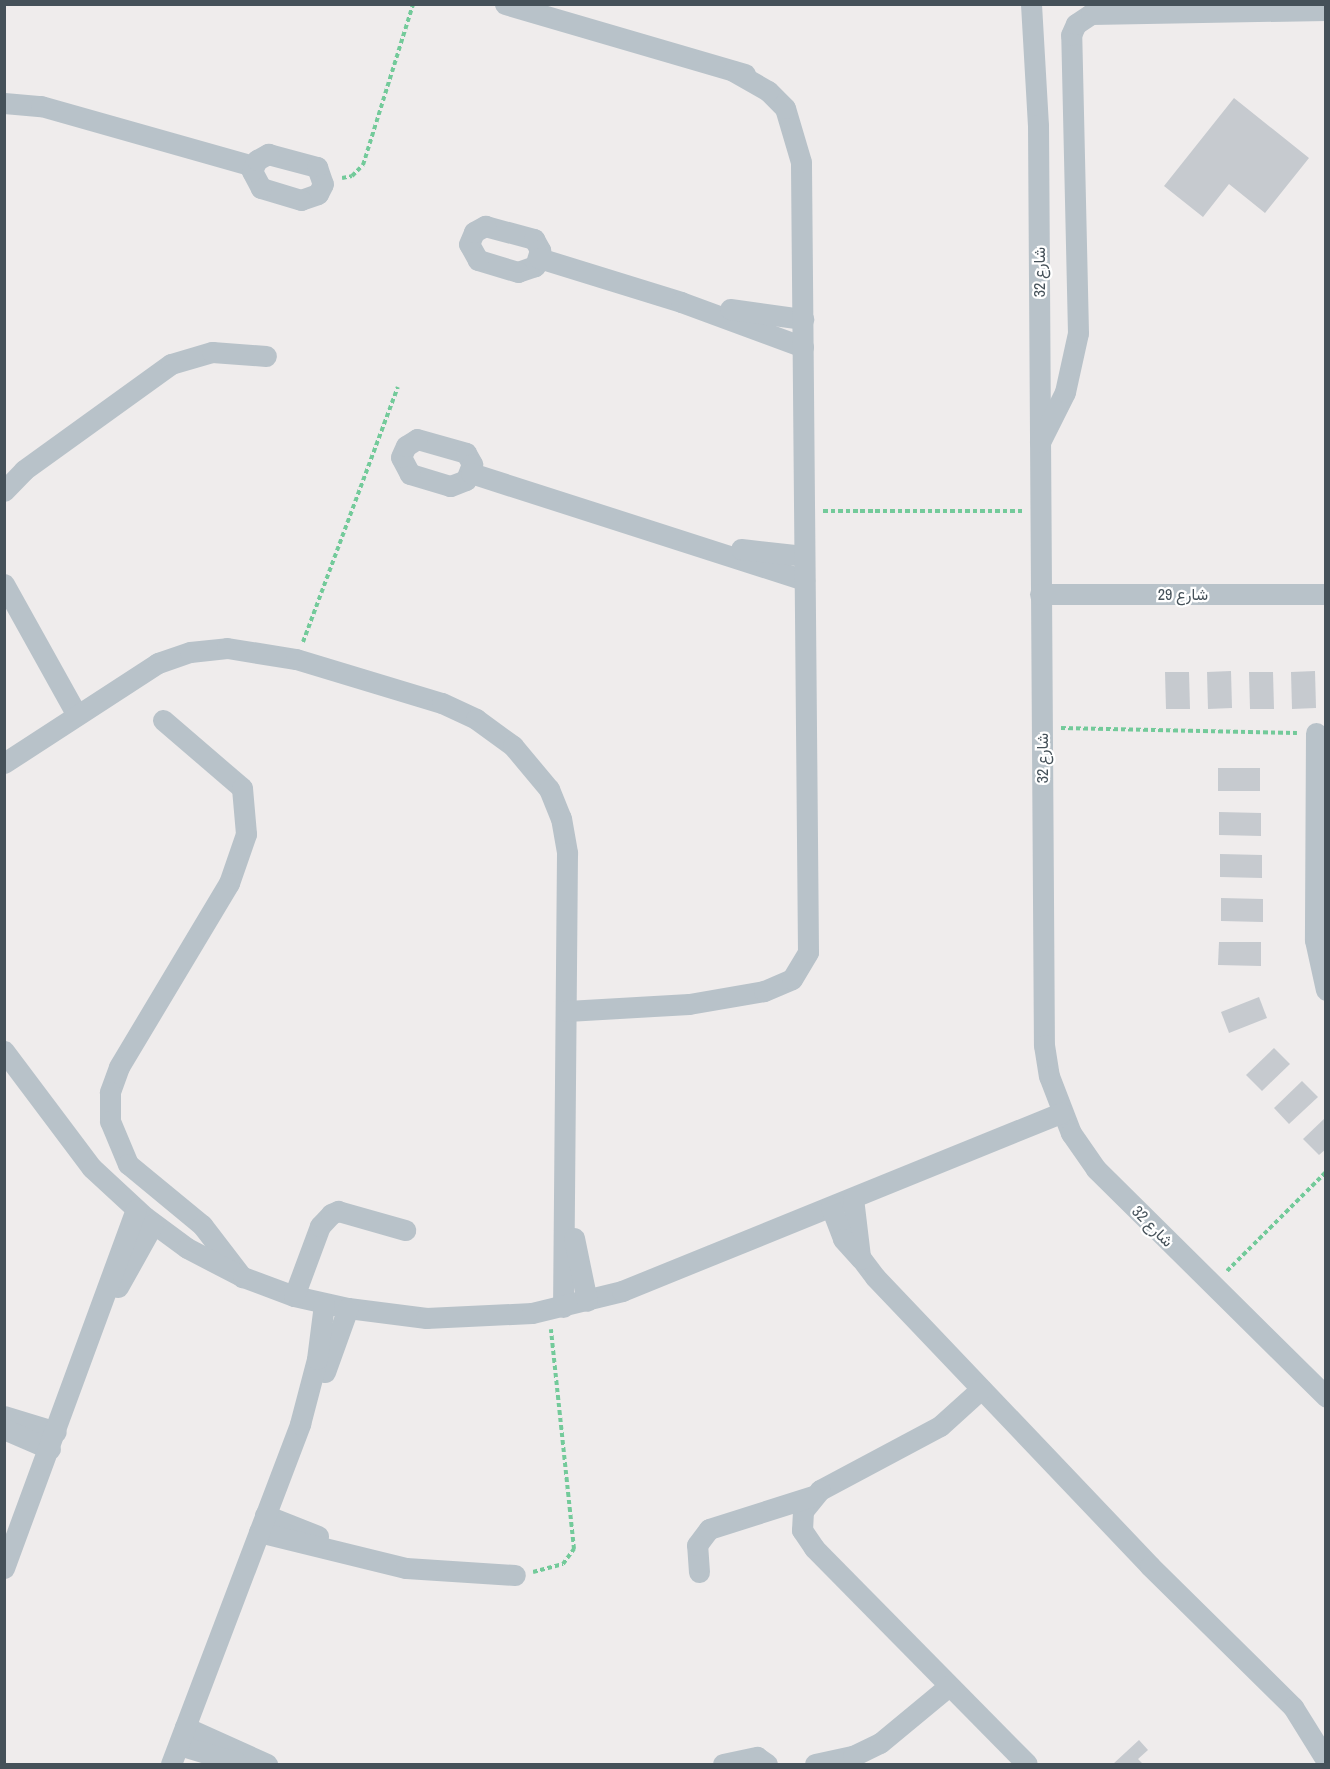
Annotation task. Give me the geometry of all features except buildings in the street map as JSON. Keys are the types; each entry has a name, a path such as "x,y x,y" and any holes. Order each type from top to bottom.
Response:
{"street":[{"path":"505,4 733,71 768,91 784,108 798,146 802,177 808,952 798,973 775,989 689,1004 567,1011"},
{"name":"شارع 32","path":"1032,6 1038,125 1044,1046 1061,1113 1096,1169 1326,1397"},
{"path":"1040,443 1065,392 1078,333 1071,35 1076,24 1091,14 1326,10"},
{"path":"4,88 40,106 253,166"},
{"path":"4,103 40,106"},
{"path":"274,153 312,164 322,178 318,194 301,200 261,188 253,178 253,166 262,156 274,153"},
{"path":"539,258 681,302 803,347"},
{"path":"681,302 803,319"},
{"path":"4,491 14,473 183,357 212,352 266,356"},
{"path":"471,473 804,580"},
{"path":"681,539 804,556"},
{"path":"4,584 77,715"},
{"name":"شارع 29","path":"1040,594 1326,594"},
{"path":"4,763 158,663 190,652 247,649 297,659 459,710 495,731 540,775 556,803 565,836 566,1196 556,1308"},
{"path":"163,720 242,788 246,834 229,883 119,1067 110,1092 110,1121 128,1164 202,1225 243,1277"},
{"path":"1316,733 1321,835 1315,940 1326,990"},
{"path":"4,1051 66,1138 136,1209 153,1224 243,1277 294,1296 324,1304 459,1318 556,1308 648,1282 1061,1113"},
{"path":"566,1196 587,1301"},
{"path":"853,1198 861,1258"},
{"path":"831,1207 843,1239 981,1389 1293,1707 1326,1760"},
{"path":"4,1568 99,1318 136,1209"},
{"path":"294,1296 320,1226 331,1214 338,1211 405,1230"},
{"path":"99,1318 153,1224"},
{"path":"300,1424 317,1359 324,1304"},
{"path":"171,1764 300,1424 348,1308"},
{"path":"699,1572 697,1545 709,1529 813,1496 940,1426 981,1389"},
{"path":"4,1416 53,1440"},
{"path":"4,1429 53,1440"},
{"path":"813,1496 801,1521 809,1543 1027,1764"},
{"path":"262,1524 370,1560 450,1574 515,1575"},
{"path":"815,1764 853,1756 880,1743 949,1686"},
{"path":"182,1736 243,1764"},
{"path":"182,1736 267,1764"},
{"path":"723,1764 757,1756 767,1764"}],"path":[{"path":"322,178 345,179 363,165 413,4"},
{"path":"297,659 398,387"},
{"path":"804,511 1041,511"},
{"path":"1042,728 1316,733"},
{"path":"1213,1286 1326,1172"},
{"path":"515,1575 563,1564 573,1549 556,1308"}]}
